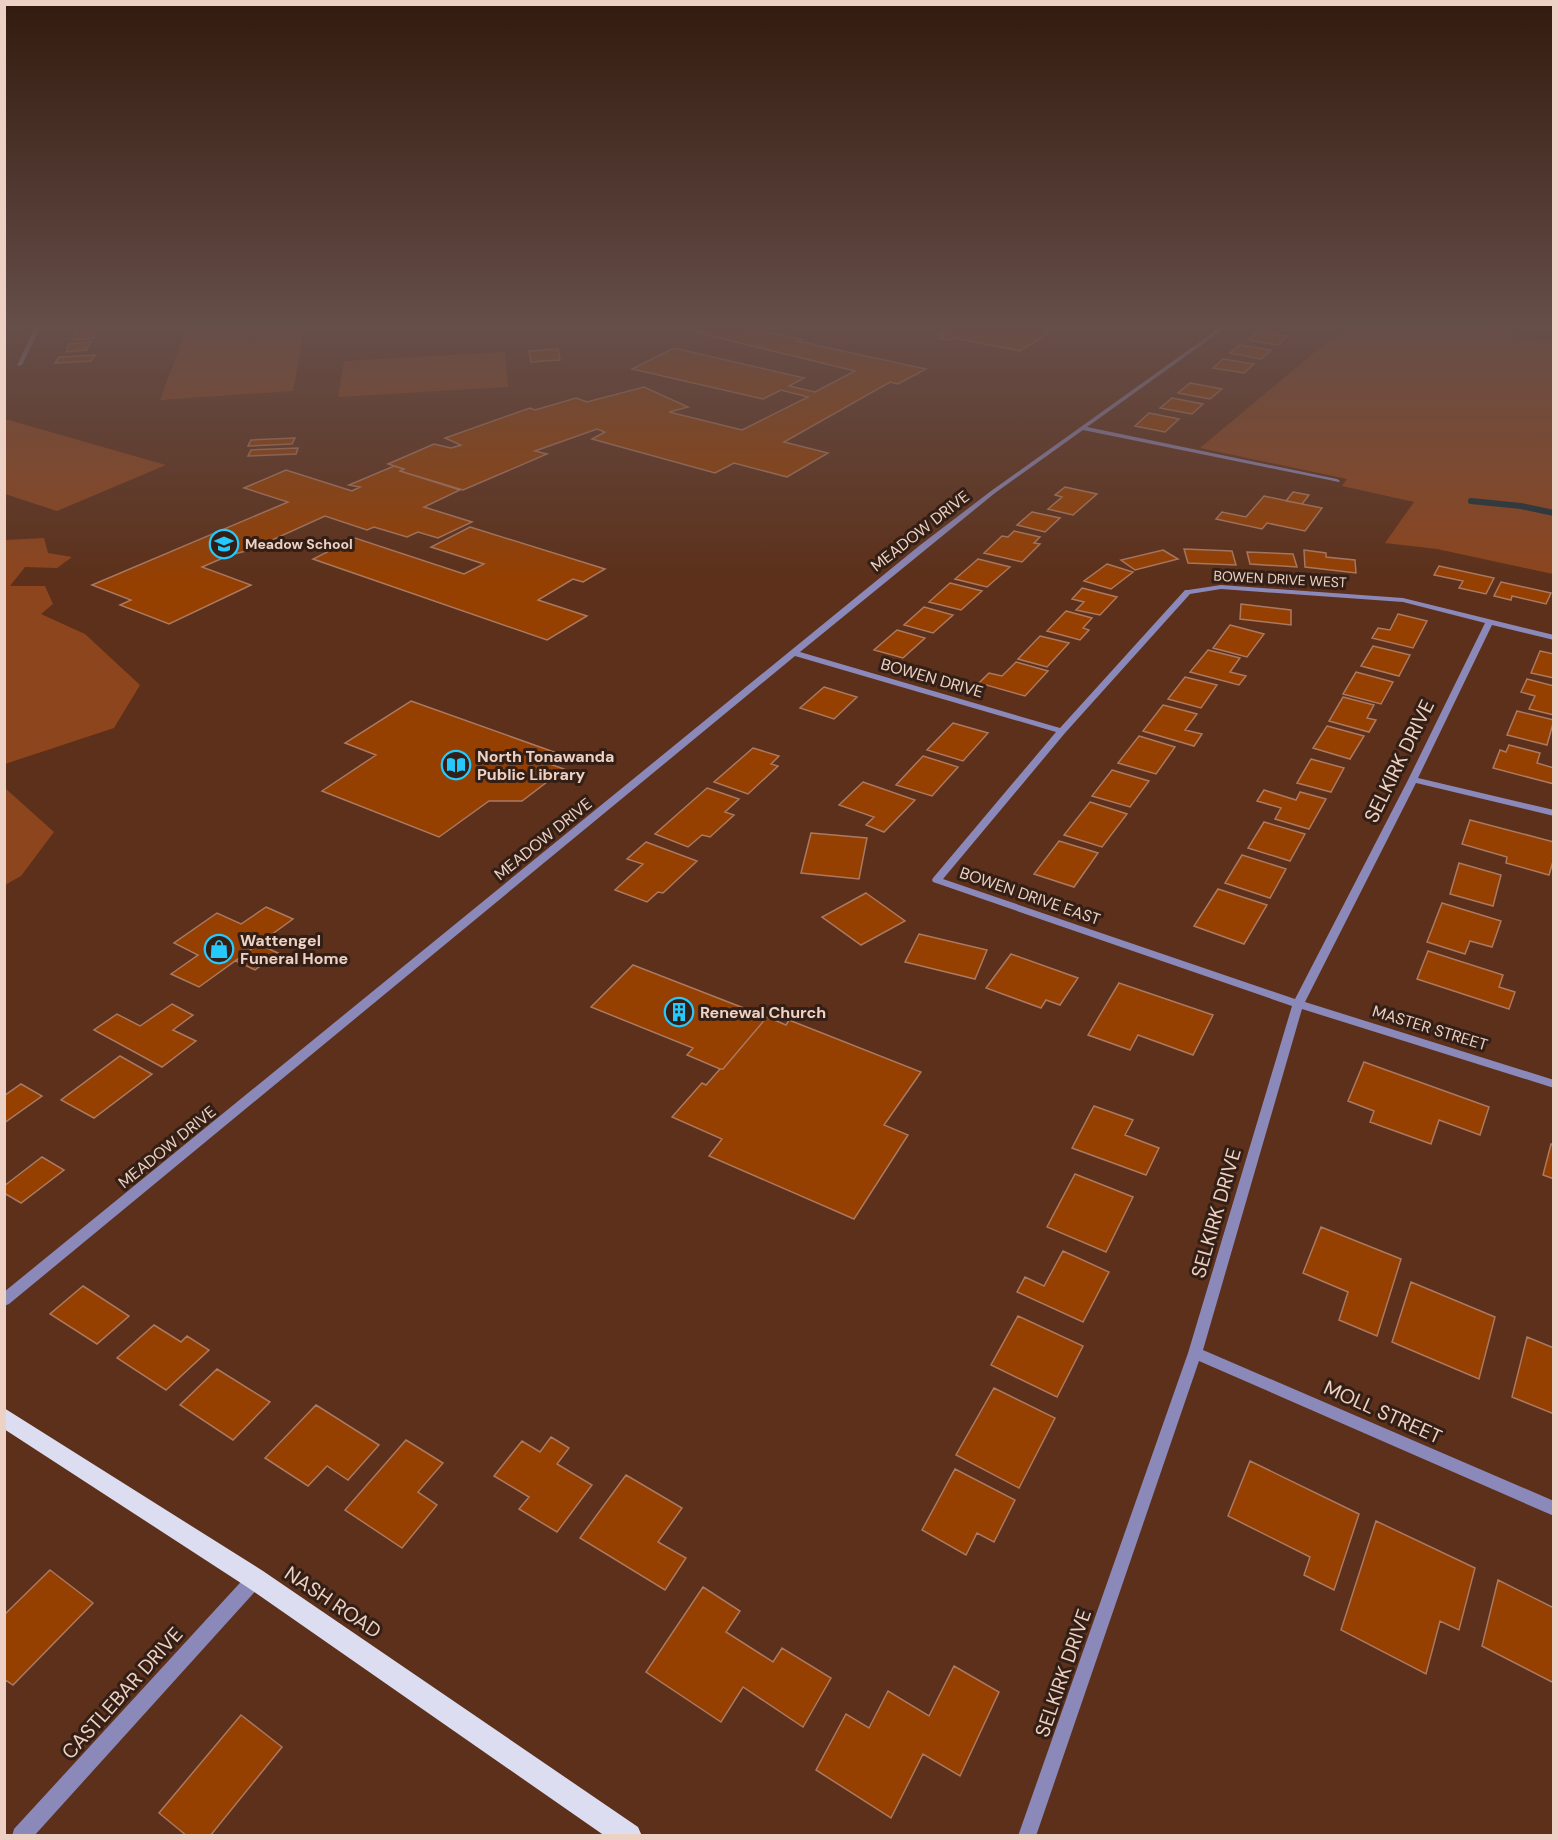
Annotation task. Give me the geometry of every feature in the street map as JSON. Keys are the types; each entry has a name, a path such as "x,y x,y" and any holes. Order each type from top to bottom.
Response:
{"main road":[{"name":"NASH ROAD","path":"4,1417 255,1579 629,1836"}],"street":[{"name":"MEADOW DRIVE","path":"4,1300 922,548 1105,412"},
{"path":"1082,428 1337,481"},
{"name":"BOWEN DRIVE WEST","path":"1062,731 1188,592 1221,587 1403,600 1554,638"},
{"name":"SELKIRK DRIVE","path":"1027,1836 1195,1353 1298,1004 1413,780 1489,622"},
{"name":"BOWEN DRIVE","path":"793,653 1062,731"},
{"name":"BOWEN DRIVE EAST","path":"1062,731 937,880 1298,1004"},
{"path":"1413,780 1554,813"},
{"name":"MASTER STREET","path":"1298,1004 1554,1083"},
{"name":"MOLL STREET","path":"1195,1353 1554,1509"},
{"name":"CASTLEBAR DRIVE","path":"21,1836 255,1579"}],"shaded area":[{"path":"1243,412 1553,412 1553,574 1437,549 1385,543 1414,502 1342,486 1347,479 1200,448"},
{"path":"4,419 166,465 57,511 5,494"},
{"path":"44,538 48,553 72,557 57,568 25,567 10,586 45,586 53,604 41,614 85,634 140,685 114,728 5,764 5,540"},
{"path":"5,788 54,832 21,876 5,885"}],"building":[{"path":"519,412 670,412 742,430 778,412 837,412 784,442 828,453 787,477 734,463 715,473 592,439 605,432 597,429 535,451 547,454 463,490 400,471 404,469 388,464 434,444 451,448 461,445 445,438"},
{"path":"1149,413 1179,419 1165,432 1135,426"},
{"path":"295,438 292,444 248,446 251,440"},
{"path":"298,448 296,454 248,456 251,450"},
{"name":"Meadow School","path":"394,466 404,469 400,471 460,490 424,507 472,522 438,538 418,532 407,537 374,527 367,530 325,516 250,550 230,555 202,567 251,585 169,624 120,605 131,600 92,585 288,502 244,488 286,470 352,491 360,487 349,485"},
{"path":"1065,487 1097,494 1073,515 1048,509 1062,497 1055,495"},
{"path":"1293,492 1309,495 1302,504 1286,501"},
{"path":"1264,496 1322,508 1305,531 1267,523 1262,529 1216,519 1222,512 1246,517"},
{"path":"1032,512 1060,518 1045,532 1017,525"},
{"name":"Meadow School","path":"470,527 605,569 583,582 573,579 538,600 587,616 547,640 313,559 355,538 464,574 484,564 431,547"},
{"path":"1014,531 1040,537 1034,543 1040,544 1022,562 984,553 1002,536 1008,537"},
{"path":"1184,549 1232,551 1236,565 1188,563"},
{"path":"1163,550 1178,559 1135,570 1121,560"},
{"path":"1304,550 1326,553 1326,557 1355,560 1356,573 1305,567"},
{"path":"1247,552 1293,554 1297,567 1250,564"},
{"path":"978,559 1010,567 987,587 955,579"},
{"path":"1107,564 1133,572 1111,589 1084,581"},
{"path":"1439,566 1494,578 1486,594 1459,588 1463,581 1434,575"},
{"path":"1501,582 1551,593 1546,604 1512,596 1511,600 1494,596"},
{"path":"950,583 982,591 961,610 929,602"},
{"path":"1082,588 1117,597 1100,615 1076,610 1084,602 1072,599"},
{"path":"1241,604 1291,610 1291,625 1240,619"},
{"path":"924,607 953,615 933,633 904,625"},
{"path":"1066,611 1092,618 1083,628 1089,630 1080,640 1047,631"},
{"path":"1398,614 1427,621 1413,648 1372,638 1378,628 1390,630"},
{"path":"1230,625 1264,634 1247,657 1213,648"},
{"path":"897,630 925,638 903,658 874,650"},
{"path":"1040,636 1069,643 1047,667 1018,659"},
{"path":"1373,646 1410,655 1399,676 1361,666"},
{"path":"1208,650 1240,658 1230,672 1246,676 1239,685 1190,672"},
{"path":"1540,651 1554,654 1554,678 1531,673"},
{"path":"1016,662 1048,671 1025,696 979,683 989,673 1002,676"},
{"path":"1356,672 1393,682 1381,704 1343,694"},
{"path":"1185,677 1217,685 1201,708 1168,699"},
{"path":"1527,679 1554,686 1554,715 1529,709 1535,696 1521,692"},
{"path":"824,687 857,697 834,719 800,708"},
{"path":"1343,697 1374,705 1367,718 1376,720 1369,732 1329,721"},
{"name":"North Tonawanda Public Library","path":"411,701 554,752 541,761 564,769 522,801 489,801 439,837 322,791 376,755 345,743"},
{"path":"1163,705 1197,714 1185,730 1202,734 1194,746 1143,731"},
{"path":"1517,711 1554,720 1547,745 1507,735"},
{"path":"953,723 988,733 963,761 927,750"},
{"path":"1327,726 1364,736 1350,759 1313,748"},
{"path":"1139,736 1175,747 1156,774 1118,763"},
{"path":"1509,745 1540,753 1537,763 1554,768 1554,784 1493,768 1500,750 1506,752"},
{"path":"753,748 779,756 771,764 778,766 748,794 714,782"},
{"path":"923,756 958,767 932,796 896,785"},
{"path":"1311,759 1344,768 1331,792 1297,783"},
{"path":"1112,770 1149,781 1130,807 1092,796"},
{"path":"863,782 915,800 884,832 866,825 874,817 839,805"},
{"path":"707,788 739,799 725,812 734,815 710,837 702,835 688,847 655,834"},
{"path":"1264,790 1296,800 1300,792 1326,799 1309,829 1275,819 1281,808 1257,801"},
{"path":"1090,802 1127,814 1102,847 1064,835"},
{"path":"1470,820 1554,842 1554,858 1549,875 1506,863 1507,857 1462,844"},
{"path":"1264,822 1305,834 1290,861 1248,848"},
{"path":"811,833 867,838 859,879 801,873"},
{"path":"1059,841 1098,853 1074,887 1034,874"},
{"path":"646,842 697,861 663,893 658,892 647,902 615,890 643,864 627,859"},
{"path":"1242,855 1286,869 1270,898 1225,883"},
{"path":"1459,863 1501,875 1493,906 1450,894"},
{"path":"1218,889 1267,905 1244,944 1194,926"},
{"path":"866,893 905,921 861,945 822,917"},
{"path":"1442,903 1501,921 1492,947 1470,941 1465,954 1427,942"},
{"name":"Wattengel Funeral Home","path":"266,907 293,919 199,987 171,974 198,955 174,943 217,913 241,924"},
{"path":"919,934 987,950 975,979 905,962"},
{"path":"258,944 278,953 255,970 236,961"},
{"path":"1428,951 1503,975 1499,987 1515,992 1509,1009 1417,979"},
{"path":"1011,954 1078,978 1060,1005 1046,1000 1041,1008 986,988"},
{"name":"Renewal Church","path":"633,965 767,1017 723,1069 720,1069 687,1055 693,1048 591,1007"},
{"path":"1119,983 1213,1015 1193,1055 1138,1035 1130,1050 1088,1035"},
{"path":"172,1004 193,1015 173,1030 196,1041 162,1067 94,1030 117,1014 140,1026"},
{"path":"767,1017 786,1025 789,1020 921,1072 884,1125 908,1135 854,1219 709,1156 722,1139 672,1117 702,1083 706,1085 720,1069 723,1069"},
{"path":"120,1056 152,1074 94,1118 61,1100"},
{"path":"1364,1062 1489,1107 1480,1135 1439,1120 1431,1144 1370,1122 1374,1111 1348,1101"},
{"path":"21,1084 42,1096 4,1123 4,1096"},
{"path":"1094,1106 1133,1120 1125,1135 1159,1148 1146,1175 1072,1148"},
{"path":"1551,1144 1554,1145 1554,1179 1543,1175"},
{"path":"42,1157 64,1170 21,1203 4,1193 4,1186"},
{"path":"1075,1174 1133,1197 1106,1252 1047,1227"},
{"path":"1321,1227 1401,1259 1377,1336 1339,1320 1348,1292 1303,1273"},
{"path":"1063,1251 1109,1272 1083,1322 1017,1292 1025,1277 1044,1286"},
{"path":"1411,1282 1495,1317 1479,1379 1392,1342"},
{"path":"83,1286 129,1316 97,1344 50,1314"},
{"path":"1018,1316 1083,1346 1057,1397 991,1365"},
{"path":"154,1325 181,1342 187,1336 209,1350 166,1390 117,1358"},
{"path":"1527,1337 1554,1348 1554,1414 1512,1397"},
{"path":"217,1369 270,1402 233,1440 180,1405"},
{"path":"994,1388 1055,1418 1019,1488 956,1455"},
{"path":"316,1405 379,1445 348,1480 327,1466 308,1486 265,1458"},
{"path":"551,1437 569,1448 557,1464 592,1485 557,1532 519,1509 529,1497 494,1476 522,1441 540,1452"},
{"path":"406,1440 443,1463 418,1492 437,1505 402,1548 345,1510"},
{"path":"1250,1461 1359,1514 1334,1590 1304,1575 1310,1557 1228,1516"},
{"path":"955,1469 1015,1500 994,1542 977,1533 966,1555 922,1530"},
{"path":"626,1475 682,1508 658,1542 686,1558 665,1590 580,1538"},
{"path":"1376,1521 1475,1568 1459,1630 1440,1621 1426,1674 1341,1630"},
{"path":"50,1570 93,1603 13,1685 4,1679 4,1615"},
{"path":"1498,1580 1554,1608 1554,1683 1482,1646"},
{"path":"703,1587 740,1611 726,1632 773,1662 782,1648 831,1678 803,1727 743,1687 721,1722 646,1672"},
{"path":"954,1666 999,1692 960,1776 923,1754 891,1818 816,1770 846,1714 869,1728 888,1691 929,1716"},
{"path":"241,1715 282,1747 210,1836 187,1836 159,1813"}],"waterway":[{"path":"1471,501 1521,506 1554,513"}],"place":[{"name":"Meadow School","path":"224,544"},
{"name":"North Tonawanda Public Library","path":"456,765"},
{"name":"Wattengel Funeral Home","path":"219,949"},
{"name":"Renewal Church","path":"679,1012"}]}
